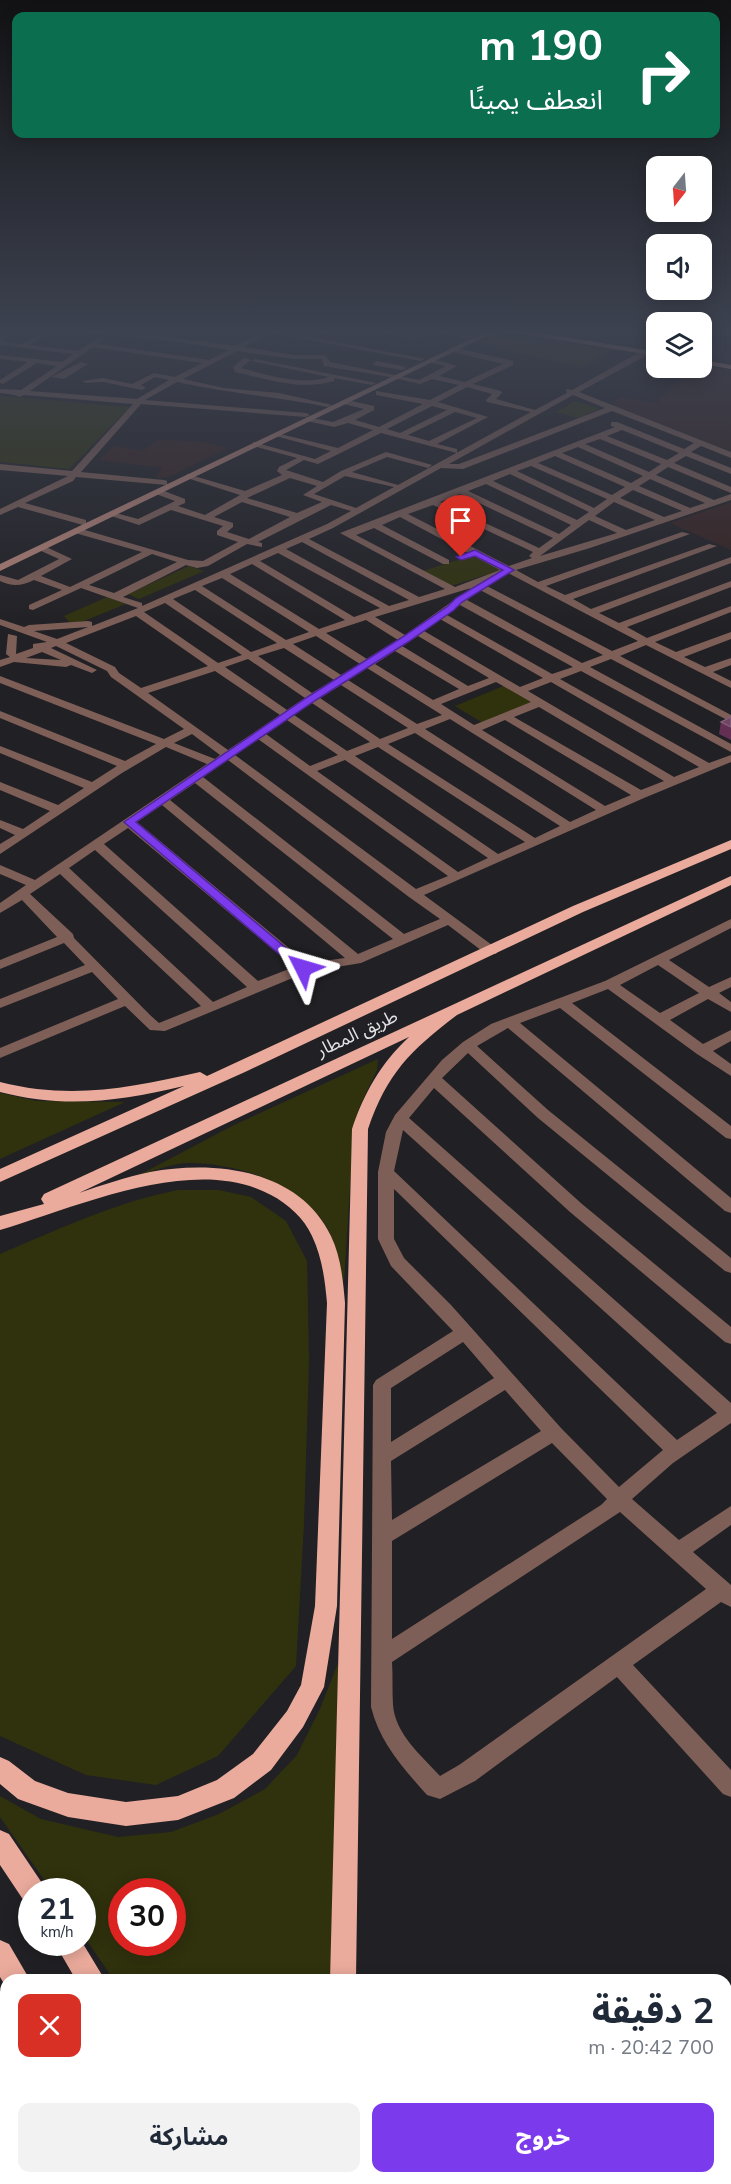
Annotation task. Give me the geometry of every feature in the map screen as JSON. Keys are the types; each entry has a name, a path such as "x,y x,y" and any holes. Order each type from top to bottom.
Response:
{"highway":[{"name":"طريق المطار","path":"0,1176 239,1068 578,909 731,844"},
{"name":"طريق المطار","path":"0,1223 731,880"},
{"path":"343,1974 360,1129 369,1101 383,1074 411,1043 454,1009"},
{"path":"0,1087 39,1096 88,1099 133,1093 239,1068"},
{"path":"0,1223 121,1185 158,1176 220,1174 252,1180 273,1189 299,1206 317,1227 332,1268 336,1304 326,1606 312,1688 295,1719 262,1762 225,1789 177,1808 126,1814 68,1805 27,1790 0,1769"},
{"path":"0,1843 24,1878"},
{"path":"0,1953 13,1974"},
{"path":"76,1956 88,1974"}],"main road":[{"path":"196,472 278,432"},
{"path":"0,562 281,432"},
{"path":"0,568 73,530 112,515 161,487"}],"street":[{"path":"0,512 63,484 76,474 113,432"},
{"path":"206,518 243,497 292,476 315,462 338,454 377,432"},
{"path":"387,432 454,451"},
{"path":"401,436 409,432"},
{"path":"430,444 456,432"},
{"path":"0,664 11,657 53,640 166,599 280,550 303,539 428,465 494,432"},
{"path":"53,640 88,624 137,609 268,548 326,525 441,465 496,432"},
{"path":"441,465 460,467 551,432"},
{"path":"350,534 611,432"},
{"path":"634,432 731,471"},
{"path":"674,432 731,455"},
{"path":"276,435 338,454"},
{"path":"601,436 731,490"},
{"path":"525,563 612,499 700,442"},
{"path":"256,444 315,462"},
{"path":"578,444 713,503"},
{"path":"554,453 690,511"},
{"path":"352,508 307,495 365,462 386,454 428,465"},
{"path":"304,457 281,471 324,485"},
{"path":"354,459 365,462"},
{"path":"531,463 731,554"},
{"path":"0,467 76,474 161,487 182,500 139,522 112,515"},
{"path":"196,472 243,497 298,516"},
{"path":"512,472 626,533"},
{"path":"344,473 394,485"},
{"path":"487,481 579,525"},
{"path":"461,491 561,538"},
{"path":"0,909 312,698 400,643 440,615 455,599 525,563 626,533 731,497"},
{"path":"18,504 73,530 197,565 205,564 329,501"},
{"path":"434,502 540,552"},
{"path":"170,507 229,524 230,527 220,533 268,548"},
{"path":"402,514 731,685"},
{"path":"326,525 350,534 418,571 455,599 582,668 720,725"},
{"path":"376,525 446,562"},
{"path":"538,585 685,534"},
{"path":"303,539 417,600"},
{"path":"564,599 712,546"},
{"path":"0,578 18,583 67,559 42,548"},
{"path":"280,550 388,609"},
{"path":"33,608 151,551"},
{"path":"418,571 475,553"},
{"path":"591,612 731,560"},
{"path":"254,561 354,621"},
{"path":"115,597 185,562"},
{"path":"223,574 605,811"},
{"path":"33,576 70,590"},
{"path":"434,596 455,599 496,576"},
{"path":"619,627 731,584"},
{"path":"81,585 115,597 137,609 346,757 497,859"},
{"path":"195,586 568,826"},
{"path":"481,586 612,657 720,725 731,749"},
{"path":"141,692 417,600 434,596 455,599"},
{"path":"166,599 379,743 533,842"},
{"path":"519,691 612,657 731,609"},
{"path":"440,615 709,768"},
{"path":"367,616 400,643 468,690"},
{"path":"0,622 38,646 86,668"},
{"path":"0,632 88,624"},
{"path":"417,631 674,782"},
{"path":"13,632 53,640 111,669 115,675"},
{"path":"11,657 13,632"},
{"path":"676,656 731,635"},
{"path":"0,658 11,657 86,668 115,675 228,755 491,951"},
{"path":"705,671 731,661"},
{"path":"432,704 497,678"},
{"path":"0,679 216,763"},
{"path":"473,729 539,703"},
{"path":"0,714 127,766"},
{"path":"309,770 451,715"},
{"path":"505,716 640,795"},
{"path":"0,850 165,742 192,730"},
{"path":"258,734 457,877"},
{"path":"0,750 93,787"},
{"path":"414,894 640,795 731,758"},
{"path":"195,777 403,940"},
{"path":"0,786 58,810"},
{"path":"163,800 357,960"},
{"path":"129,822 303,968"},
{"path":"0,824 24,834"},
{"path":"97,845 256,987"},
{"path":"0,869 36,885"},
{"path":"62,869 211,1008"},
{"path":"23,894 68,937 127,1000 155,1027 160,1028 303,968 357,960 449,920"},
{"path":"464,1333 382,1385 381,1658 384,1724 397,1744 435,1787 441,1788 467,1773 618,1664 726,1594 618,1498 554,1433 445,1310 397,1262 386,1239 386,1172 394,1132 400,1119 447,1063 468,1045 496,1027 610,984 731,923"},
{"path":"0,965 68,937"},
{"path":"660,960 731,1008"},
{"path":"0,1004 96,966"},
{"path":"659,1020 731,981"},
{"path":"610,984 731,1071"},
{"path":"0,1053 127,1000"},
{"path":"562,1002 731,1134"},
{"path":"511,1023 731,1207"},
{"path":"702,1051 731,1035"},
{"path":"468,1045 543,1114 731,1267"},
{"path":"434,1079 576,1209 731,1337"},
{"path":"381,1658 608,1510 618,1498 676,1451 731,1413 400,1119"},
{"path":"386,1172 676,1451"},
{"path":"381,1458 506,1380"},
{"path":"381,1537 554,1433"},
{"path":"678,1552 731,1514"},
{"path":"618,1664 731,1786"}],"shaded area":[{"path":"681,432 731,432 731,451"},
{"path":"159,439 202,442 227,448 169,477 160,478 156,477 162,468 99,460 113,446 143,451"},
{"path":"731,502 731,550 670,523 728,503"}],"green space":[{"path":"0,432 105,432 69,469 0,462"},
{"path":"473,555 501,570 451,586 423,571"},
{"path":"189,566 204,571 139,599 128,594"},
{"path":"107,597 126,604 84,621 70,623 64,616"},
{"path":"506,685 535,701 483,723 455,706"},
{"path":"378,1059 377,1070 359,1108 353,1138 344,1282 332,1238 322,1220 307,1204 270,1180 227,1167 185,1163 141,1174 234,1125"},
{"path":"0,1093 37,1101 125,1102 0,1159"},
{"path":"178,1190 219,1190 251,1197 286,1221 307,1261 309,1361 304,1524 296,1666 218,1756 156,1785 86,1775 0,1736 0,1254 110,1209"},
{"path":"339,1630 332,1974 110,1974 96,1954 96,1878 43,1878 0,1817 0,1796 41,1819 118,1837 171,1832 219,1814 265,1789 297,1755 320,1709 338,1663"}],"building":[{"path":"731,717 731,727 721,722"}],"route":[{"path":"303,968 129,822 312,698 405,640 459,600 496,576 510,570 475,553 461,557"}]}
